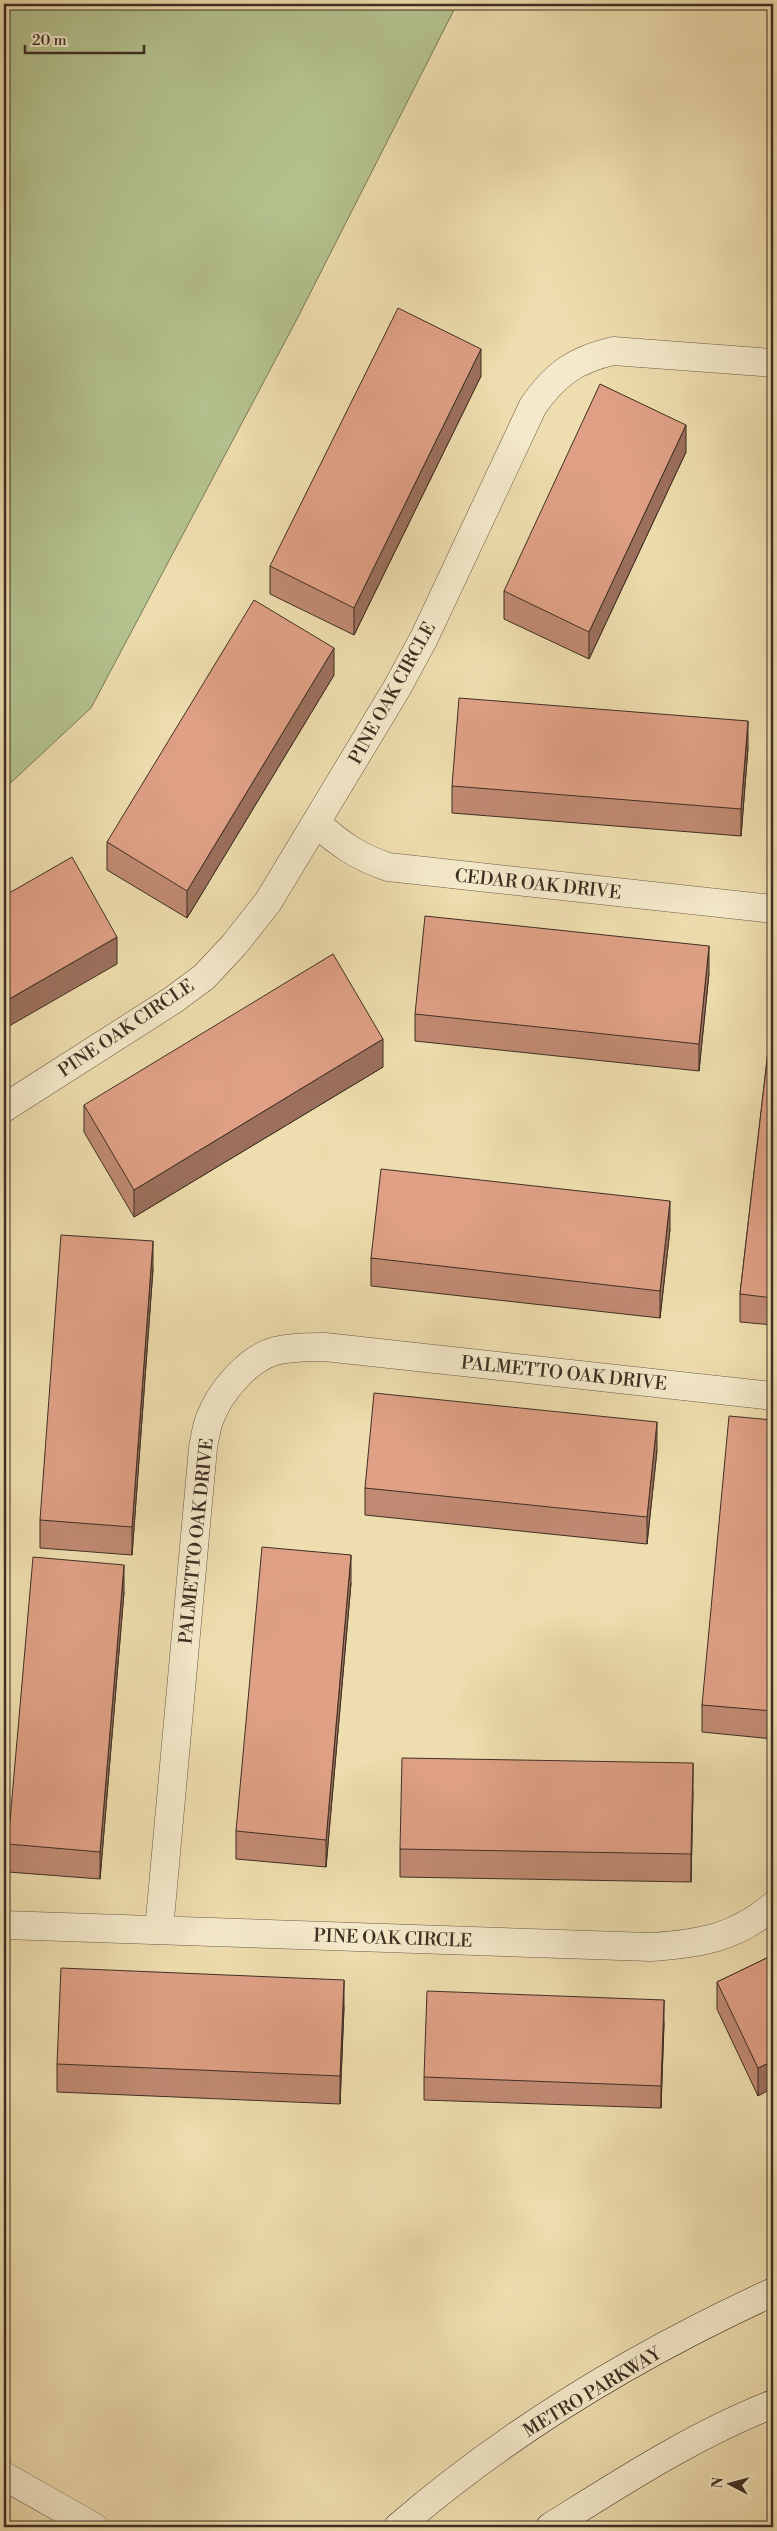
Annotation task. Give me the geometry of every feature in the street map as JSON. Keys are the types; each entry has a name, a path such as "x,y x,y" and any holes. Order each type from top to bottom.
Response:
{"street":[{"name":"PINE OAK CIRCLE","path":"4,1108 174,1000 204,977 234,945 268,902 398,688 424,638 533,406 549,384 588,357 613,351 773,363"},
{"name":"CEDAR OAK DRIVE","path":"316,823 341,845 365,860 388,868 773,909"},
{"name":"PALMETTO OAK DRIVE","path":"159,1930 203,1448 210,1418 222,1394 238,1376 254,1363 274,1351 325,1347 773,1396"},
{"name":"PINE OAK CIRCLE","path":"4,1925 651,1947 689,1944 720,1937 756,1920 773,1906"},
{"name":"METRO PARKWAY","path":"398,2527 428,2500 556,2409 716,2318 773,2292"},
{"path":"550,2527 646,2467 747,2414 773,2404"},
{"path":"4,2476 94,2527"}],"green space":[{"path":"4,4 457,4 297,319 91,708 4,789"}],"building":[{"path":"398,308 481,349 354,608 270,566"},
{"path":"600,384 686,425 589,632 504,591"},
{"path":"254,600 334,648 187,891 107,842"},
{"path":"459,698 748,721 741,809 452,786"},
{"path":"72,857 117,937 4,1002 4,896"},
{"path":"425,916 709,946 699,1044 415,1014"},
{"path":"333,954 383,1039 134,1190 84,1105"},
{"path":"773,1008 773,1298 740,1294"},
{"path":"381,1169 670,1201 660,1291 371,1258"},
{"path":"61,1235 153,1241 132,1527 40,1520"},
{"path":"374,1393 657,1422 647,1517 365,1488"},
{"path":"729,1416 773,1420 773,1711 702,1705"},
{"path":"262,1547 351,1555 326,1840 236,1831"},
{"path":"33,1557 124,1565 100,1852 8,1844"},
{"path":"402,1758 693,1763 691,1854 400,1849"},
{"path":"773,1955 773,2061 758,2068 717,1982"},
{"path":"61,1968 344,1980 340,2076 57,2064"},
{"path":"427,1991 664,2000 661,2086 424,2077"}]}
